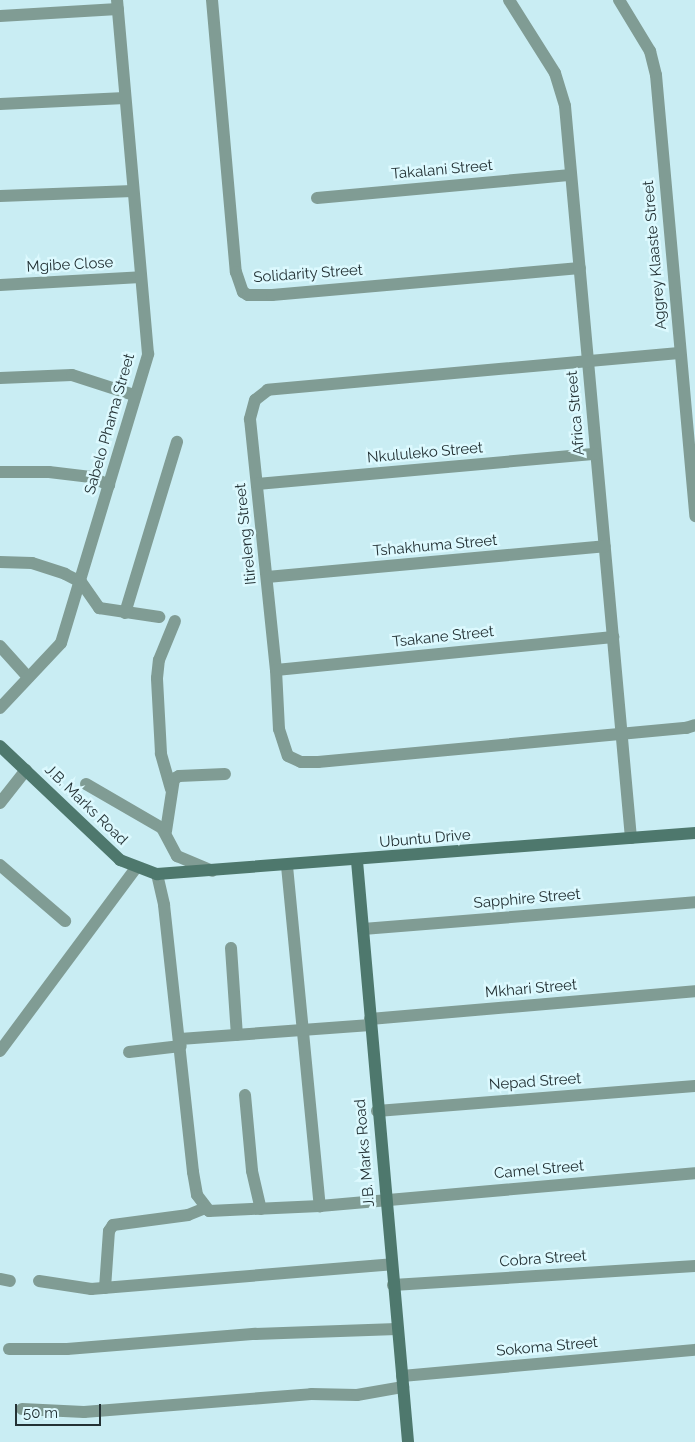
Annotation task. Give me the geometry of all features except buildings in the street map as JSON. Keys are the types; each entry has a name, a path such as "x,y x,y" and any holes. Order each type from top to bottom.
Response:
{"street":[{"name":"Solidarity Street","path":"212,0 237,281 248,295 580,268"},
{"name":"Africa Street","path":"509,0 560,86 580,268 630,838"},
{"name":"Aggrey Klaaste Street","path":"619,0 654,62 695,516"},
{"path":"0,16 117,5"},
{"name":"Sabelo Phama Street","path":"0,708 61,643 81,582 134,395 148,354 117,5"},
{"path":"0,104 125,98"},
{"name":"Takalani Street","path":"317,198 571,174"},
{"path":"0,196 133,191"},
{"name":"Mgibe Close","path":"0,285 141,277"},
{"name":"Itireleng Street","path":"621,732 301,762 288,756 280,739 276,670 250,414 255,400 268,390 679,353"},
{"path":"0,378 72,375 134,395"},
{"path":"125,613 177,442"},
{"name":"Nkululeko Street","path":"258,484 596,454"},
{"path":"0,472 49,472 90,477 109,485"},
{"name":"Tshakhuma Street","path":"267,577 604,546"},
{"path":"0,562 32,563 81,582 99,608 159,617"},
{"path":"171,789 161,752 157,678 159,660 175,620"},
{"name":"Tsakane Street","path":"276,670 612,637"},
{"path":"0,646 28,678"},
{"path":"621,732 686,728 695,725"},
{"name":"J.B. Marks Road","path":"0,746 120,860 136,868 158,874"},
{"path":"0,803 26,770"},
{"path":"212,871 177,856 166,831 171,789 174,779 179,776 225,774"},
{"path":"86,784 166,831"},
{"name":"Ubuntu Drive","path":"158,874 357,861 695,833"},
{"name":"J.B. Marks Road","path":"357,861 408,1442"},
{"path":"0,865 64,921"},
{"path":"286,866 320,1206"},
{"path":"0,1051 136,868"},
{"path":"105,1288 108,1231 114,1225 188,1215 205,1208 197,1194 193,1172 164,905 158,874"},
{"name":"Sapphire Street","path":"362,929 695,902"},
{"path":"231,948 237,1035"},
{"name":"Mkhari Street","path":"129,1052 180,1042 237,1035 695,991"},
{"name":"Nepad Street","path":"378,1110 695,1086"},
{"path":"245,1095 252,1171 261,1209"},
{"name":"Camel Street","path":"205,1208 221,1212 320,1206 695,1173"},
{"path":"39,1281 105,1288 392,1264"},
{"name":"Cobra Street","path":"393,1285 695,1266"},
{"path":"9,1349 67,1349 263,1334 398,1329"},
{"name":"Sokoma Street","path":"22,1409 84,1412 311,1394 357,1395 402,1381 695,1350"}]}
